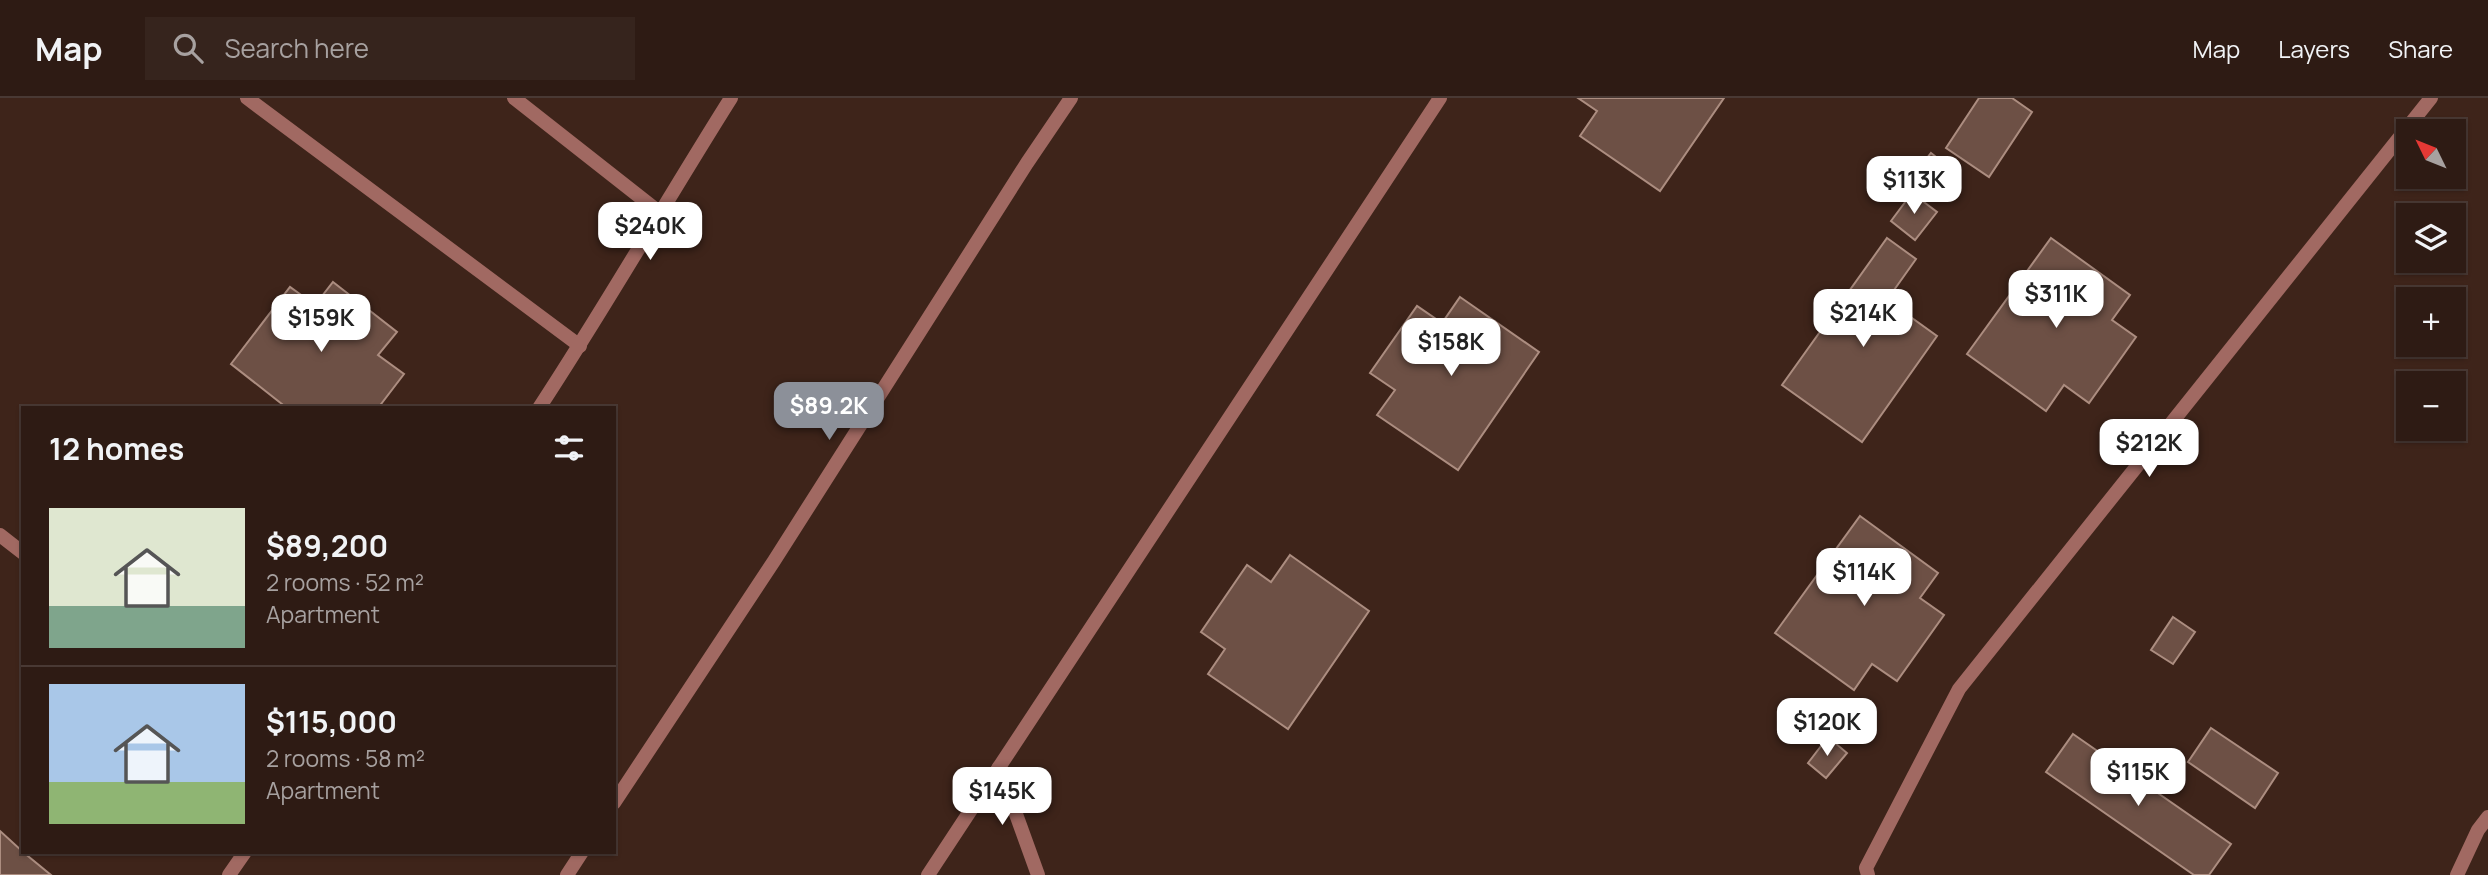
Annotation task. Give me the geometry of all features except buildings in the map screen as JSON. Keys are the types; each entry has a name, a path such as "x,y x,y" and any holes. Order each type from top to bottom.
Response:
{"street":[{"path":"247,98 580,346"},
{"path":"514,98 659,212"},
{"path":"540,406 580,346 659,212 731,98"},
{"path":"616,800 774,561 1071,98"},
{"path":"929,875 1440,98"},
{"path":"1868,875 1866,868 1959,689 2431,98"},
{"path":"0,535 21,552"},
{"path":"999,767 1038,875"},
{"path":"2457,875 2478,830 2488,817"},
{"path":"229,875 244,854"},
{"path":"567,875 581,854"}]}
